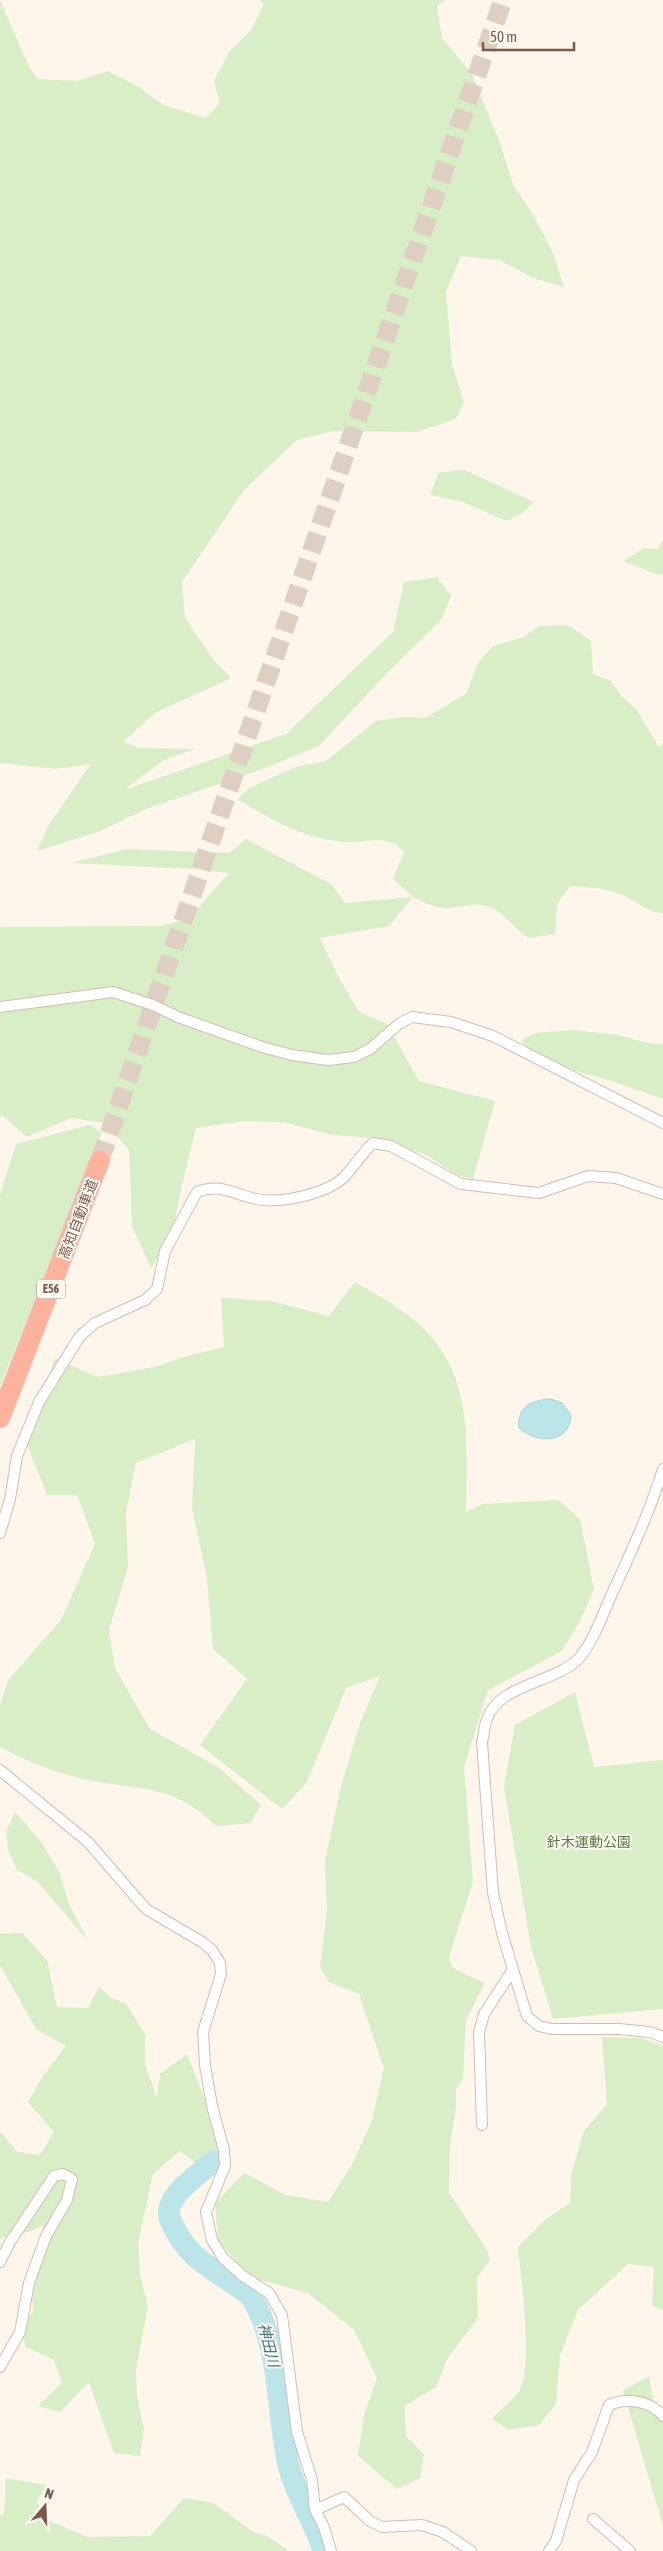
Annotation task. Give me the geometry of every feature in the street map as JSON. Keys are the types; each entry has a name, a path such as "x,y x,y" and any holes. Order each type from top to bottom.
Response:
{"highway":[{"name":"高知自動車道","path":"0,1418 100,1160"}],"street":[{"path":"0,1007 113,992 152,1004 178,1017 262,1047 292,1055 328,1060 354,1057 370,1049 400,1023 412,1018 450,1022 493,1036 636,1107 663,1123"},
{"path":"0,1533 10,1499 17,1456 39,1402 80,1336 95,1323 145,1300 158,1289 165,1251 197,1192 210,1187 257,1199 290,1200 323,1188 345,1177 362,1153 373,1143 391,1146 461,1184 539,1193 588,1176 616,1178 663,1194"},
{"path":"663,1469 656,1491 620,1576 580,1657 564,1671 531,1683 499,1702 487,1718 482,1742 493,1892 512,1971 527,2016 539,2026 551,2029 650,2032 663,2037"},
{"path":"0,1770 88,1842 146,1909 202,1942 212,1950 220,1964 221,1974 203,2032 205,2065 212,2106 224,2150 225,2166 206,2212 212,2240 223,2258 243,2276 268,2293 282,2315 297,2432 312,2480 315,2510 324,2527 331,2551"},
{"path":"482,2125 479,2032 484,2014 512,1971"},
{"path":"0,2262 10,2242 54,2176 63,2174 72,2179 67,2200 46,2236 29,2283 20,2332 0,2367"},
{"path":"549,2551 556,2540 574,2480 592,2452 609,2405 620,2400 640,2402 658,2410 663,2416"},
{"path":"315,2510 344,2497 370,2521 382,2526 422,2525 443,2532 471,2551"},
{"path":"593,2519 630,2551"}],"green space":[{"path":"0,0 29,67 38,79 77,81 108,71 136,85 164,105 206,118 220,103 214,81 229,52 252,29 264,4 260,0 445,0 437,6 442,38 472,74 500,143 513,185 534,216 552,251 564,287 533,278 499,260 461,256 446,292 452,364 464,402 456,419 417,432 334,431 297,440 244,490 182,582 185,618 212,658 231,678 155,713 123,742 139,748 195,749 164,760 124,790 286,734 393,632 404,582 437,577 451,596 441,620 385,675 319,746 260,770 146,809 98,832 37,851 48,826 91,764 56,769 0,763"},
{"path":"465,470 534,502 521,514 506,521 463,502 430,495 439,472"},
{"path":"663,539 663,575 624,561 644,548 658,549"},
{"path":"568,625 591,641 593,674 611,681 622,697 636,709 659,747 663,743 663,913 652,911 614,892 570,886 557,904 555,934 528,938 492,908 477,905 442,908 413,897 393,879 404,852 398,846 377,840 347,842 317,838 277,822 238,799 249,788 296,767 326,761 376,721 403,717 425,718 466,694 478,663 493,646 524,637 539,626"},
{"path":"246,839 331,884 345,903 413,897 389,926 320,938 339,978 359,1012 387,1024 419,1081 495,1101 473,1179 459,1176 426,1155 375,1138 333,1135 283,1122 245,1121 196,1128 181,1189 172,1238 151,1268 132,1226 129,1150 105,1123 71,1118 27,1137 2,1115 0,1117 0,927 160,926 188,919 229,873 194,869 71,863 126,849 230,853"},
{"path":"573,1030 619,1035 647,1043 663,1044 663,1099 605,1079 537,1061 521,1040 535,1033"},
{"path":"89,1125 102,1132 0,1386 0,1194 16,1144"},
{"path":"355,1282 393,1304 423,1328 441,1350 454,1374 461,1398 465,1425 467,1452 466,1512 482,1504 558,1500 580,1519 594,1589 580,1621 562,1651 488,1690 464,1767 473,1882 449,1957 453,1968 485,1983 466,2020 463,2078 456,2089 456,2109 450,2143 449,2193 486,2248 490,2260 477,2278 478,2318 447,2359 436,2387 405,2406 406,2436 424,2454 420,2478 397,2489 358,2456 364,2415 377,2378 354,2330 308,2293 250,2277 218,2240 215,2203 244,2173 286,2195 328,2202 353,2163 372,2120 384,2068 359,1994 329,1982 320,1967 327,1911 325,1861 341,1786 361,1721 380,1676 346,1688 306,1784 282,1809 200,1745 247,1679 213,1649 207,1578 192,1508 195,1439 136,1463 126,1512 128,1567 109,1630 115,1668 150,1729 218,1767 261,1805 251,1823 216,1826 199,1811 167,1794 96,1782 65,1774 36,1764 0,1747 0,1705 8,1680 61,1620 95,1544 77,1495 47,1495 26,1442 55,1358 98,1377 154,1367 190,1355 224,1347 221,1298 271,1301 329,1316"},
{"name":"針木運動公園","path":"575,1692 594,1767 663,1760 663,2009 553,2019 531,1947 504,1786 515,1725"},
{"path":"15,1812 42,1843 60,1873 69,1904 88,1941 37,1881 17,1870 8,1849 6,1832"},
{"path":"22,1933 47,1960 57,2007 88,2008 99,1987 111,1998 126,2003 145,2034 145,2064 157,2098 160,2074 187,2054 204,2097 218,2119 220,2146 204,2169 180,2151 153,2174 138,2243 140,2274 148,2306 136,2369 137,2397 144,2429 140,2456 114,2453 89,2382 60,2412 38,2406 62,2383 54,2360 26,2347 19,2328 33,2312 32,2289 43,2225 32,2231 0,2239 0,2131 17,2152 40,2155 54,2132 28,2102 43,2076 66,2046 36,2029 0,1965 0,1934"},
{"path":"602,2037 641,2038 663,2046 663,2310 652,2306 654,2267 628,2264 578,2310 560,2355 556,2404 539,2425 509,2430 492,2419 519,2391 526,2363 524,2300 518,2247 545,2220 570,2203 571,2175 584,2131 607,2104"},
{"path":"649,2376 655,2409 663,2424 663,2526 623,2390"},
{"path":"6,2478 46,2485 37,2502 49,2521 88,2537 150,2536 184,2498 214,2503 253,2532 269,2537 289,2551 0,2551 0,2516 4,2514"}],"water":[{"path":"551,1399 562,1403 571,1415 565,1432 559,1436 543,1439 526,1433 519,1428 520,1414 523,1409 532,1403"}],"waterway":[{"name":"神田川","path":"214,2161 186,2184 173,2199 170,2207 170,2218 172,2225 187,2248 209,2267 244,2290 252,2298 262,2318 269,2338 277,2381 289,2467 296,2489 324,2551"}],"tunnel":[{"path":"100,1160 503,0"}]}
